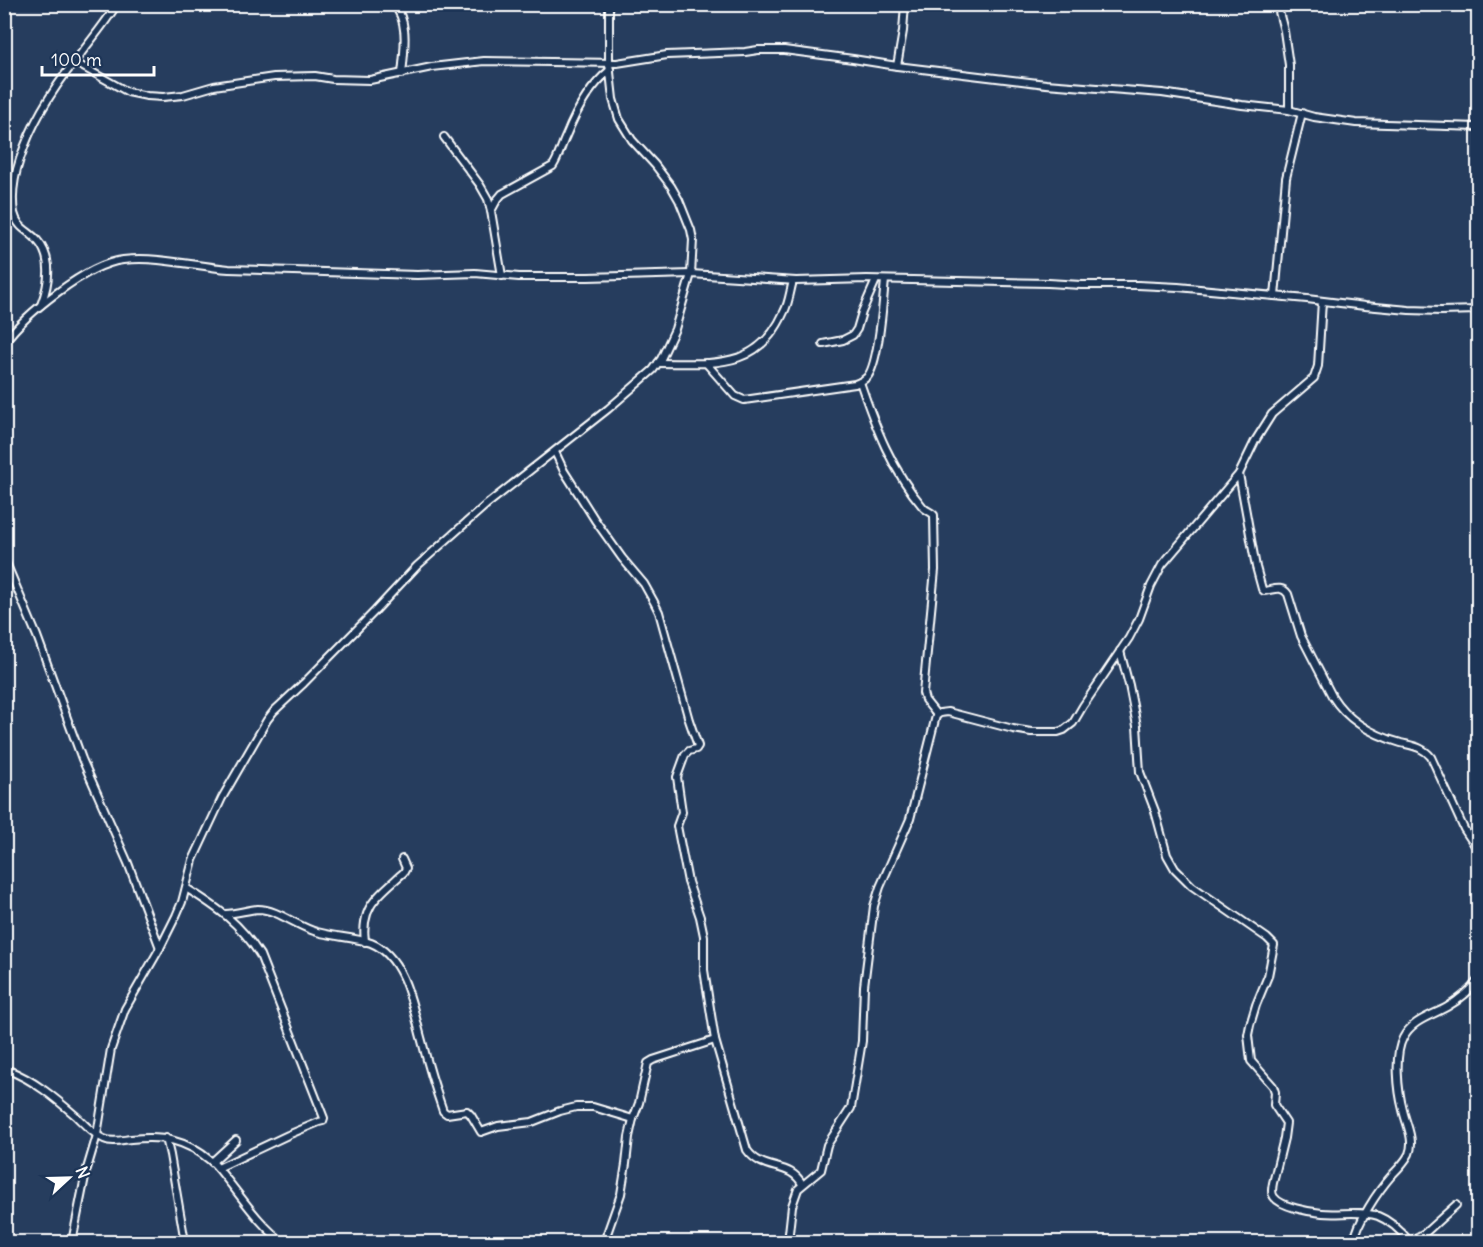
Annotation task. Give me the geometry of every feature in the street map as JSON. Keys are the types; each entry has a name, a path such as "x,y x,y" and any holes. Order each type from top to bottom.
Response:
{"street":[{"path":"41,305 47,289 49,266 46,254 37,240 24,231 17,222 14,213 14,178 30,131 44,106 117,4"},
{"path":"393,4 401,14 403,21 402,74"},
{"path":"72,1242 86,1172 97,1135 111,1049 125,1009 176,916 193,860 222,798 267,720 417,566 486,505 555,452 653,370 675,329 691,274 693,240 671,186 632,140 619,119 613,99 610,67 609,4"},
{"path":"897,66 903,31 904,4"},
{"path":"1277,4 1289,65 1289,110"},
{"path":"491,211 502,194 553,166 558,160 562,144 584,99 610,67 617,63 666,55 764,50 794,51 1046,84 1152,92 1289,110 1314,117 1356,123 1479,127"},
{"path":"74,62 128,92 163,97 274,77 315,76 333,80 370,80 432,67 484,61 610,67"},
{"path":"1275,296 1286,178 1302,113"},
{"path":"444,137 488,199 502,276"},
{"path":"4,343 41,305 67,286 94,269 112,261 125,259 168,260 205,267 258,270 417,275 475,273 502,276 588,277 691,274 793,281 885,280 1138,285 1408,310 1479,310"},
{"path":"823,344 843,340 853,335 876,280"},
{"path":"706,363 735,396 744,400 860,382 870,374 878,339 885,280"},
{"path":"658,363 706,363 736,359 747,355 765,343 779,322 785,310 793,281"},
{"path":"788,1242 798,1189 820,1170 827,1145 851,1108 862,1041 864,986 874,906 884,877 910,819 934,718 943,712 948,712 1013,729 1053,733 1064,730 1073,723 1129,638 1162,565 1239,474 1255,441 1272,414 1314,378 1318,366 1322,301"},
{"path":"860,382 891,460 924,508 934,515 935,570 923,693 925,700 937,715"},
{"path":"555,452 564,471 595,520 644,584 659,612 698,746 685,755 677,777 682,812 677,826 688,882 704,936 704,970 715,1040 747,1150 754,1158 765,1164 792,1172 802,1184"},
{"path":"1239,474 1262,588 1264,591 1283,589 1288,594 1301,636 1337,705 1347,715 1360,727 1373,734 1422,749 1431,756 1464,829 1479,850"},
{"path":"4,558 37,636 82,759 128,862 160,948"},
{"path":"1120,651 1137,726 1139,769 1170,862 1192,886 1274,945 1268,976 1256,1005 1248,1035 1251,1060 1273,1086 1275,1106 1286,1123 1272,1186 1274,1196 1282,1204 1314,1212 1366,1214 1380,1217 1394,1225 1409,1242 1425,1232 1456,1205"},
{"path":"365,942 365,916 380,893 404,872 406,868 402,859"},
{"path":"186,888 226,915 252,942 260,955 324,1119 218,1168"},
{"path":"226,915 258,909 267,910 319,933 365,942 386,952 401,975 412,1000 420,1037 444,1113 467,1112 471,1114 481,1132 498,1126 532,1122 576,1107 593,1107 633,1119"},
{"path":"1354,1242 1358,1228 1384,1185 1410,1153 1411,1136 1399,1091 1397,1068 1403,1038 1415,1023 1465,995 1479,980"},
{"path":"604,1242 621,1194 629,1137 648,1063 715,1040"},
{"path":"8,1070 39,1086 97,1135 110,1141 151,1137 185,1143 218,1168 278,1240 283,1242"},
{"path":"166,1138 185,1242"},
{"path":"212,1162 236,1140"}]}
